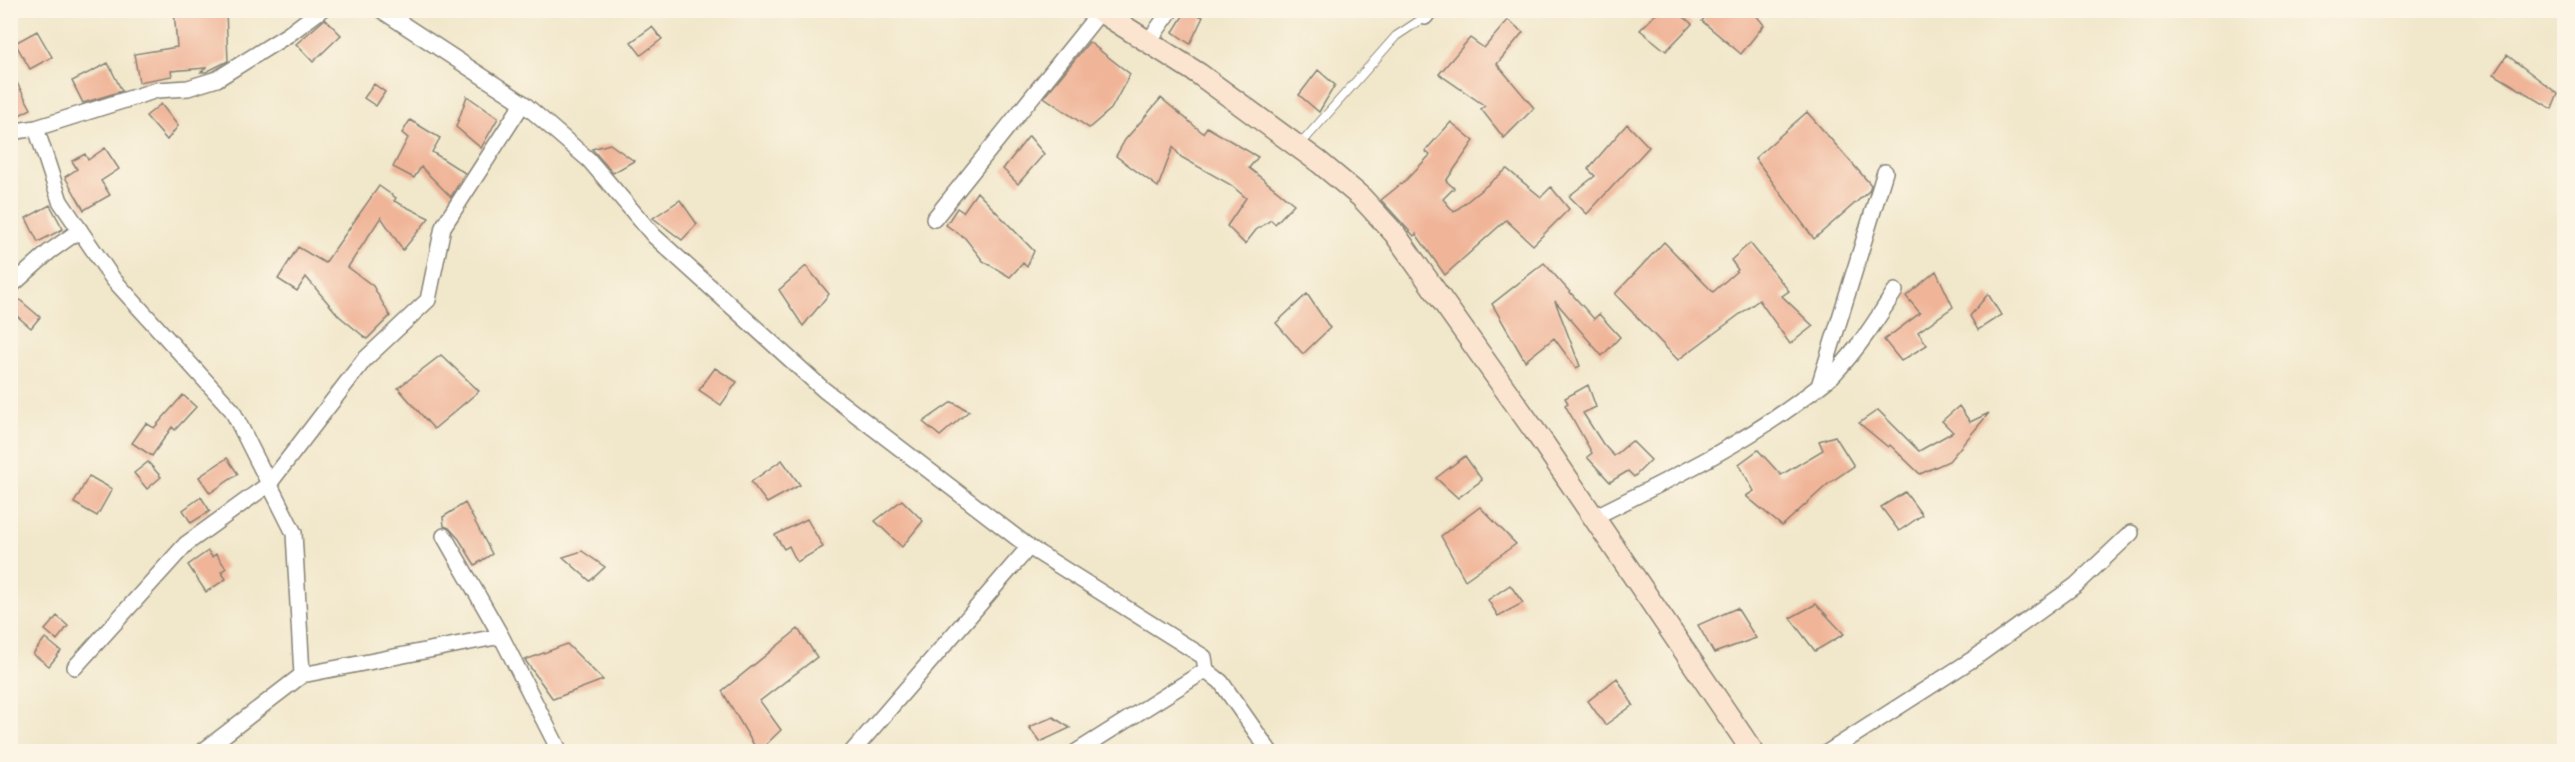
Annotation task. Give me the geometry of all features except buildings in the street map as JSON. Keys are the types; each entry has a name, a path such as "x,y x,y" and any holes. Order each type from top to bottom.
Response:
{"street":[{"path":"13,133 157,90 188,88 217,80 290,34 321,10"},
{"path":"381,10 523,103 589,160 654,236 824,390 1029,547 1204,657 1206,670 1221,682 1270,752"},
{"path":"1148,42 1171,10"},
{"path":"934,219 1100,12 1199,74 1361,197 1395,234 1594,517 1753,752"},
{"path":"75,667 186,544 269,484 364,360 428,300 443,227 523,103"},
{"path":"36,128 60,201 113,279 232,410 294,533 302,675"},
{"path":"1819,386 1885,172"},
{"path":"10,287 49,252 80,230"},
{"path":"1594,517 1711,458 1779,416 1819,386 1867,337 1895,291"},
{"path":"1828,752 1860,734 1986,651 2076,585 2131,532"},
{"path":"444,536 501,636 560,752"},
{"path":"852,752 1029,547"},
{"path":"202,752 302,675 501,636"},
{"path":"1076,752 1206,670"}],"lane":[{"path":"1298,147 1396,36 1428,14"}]}
